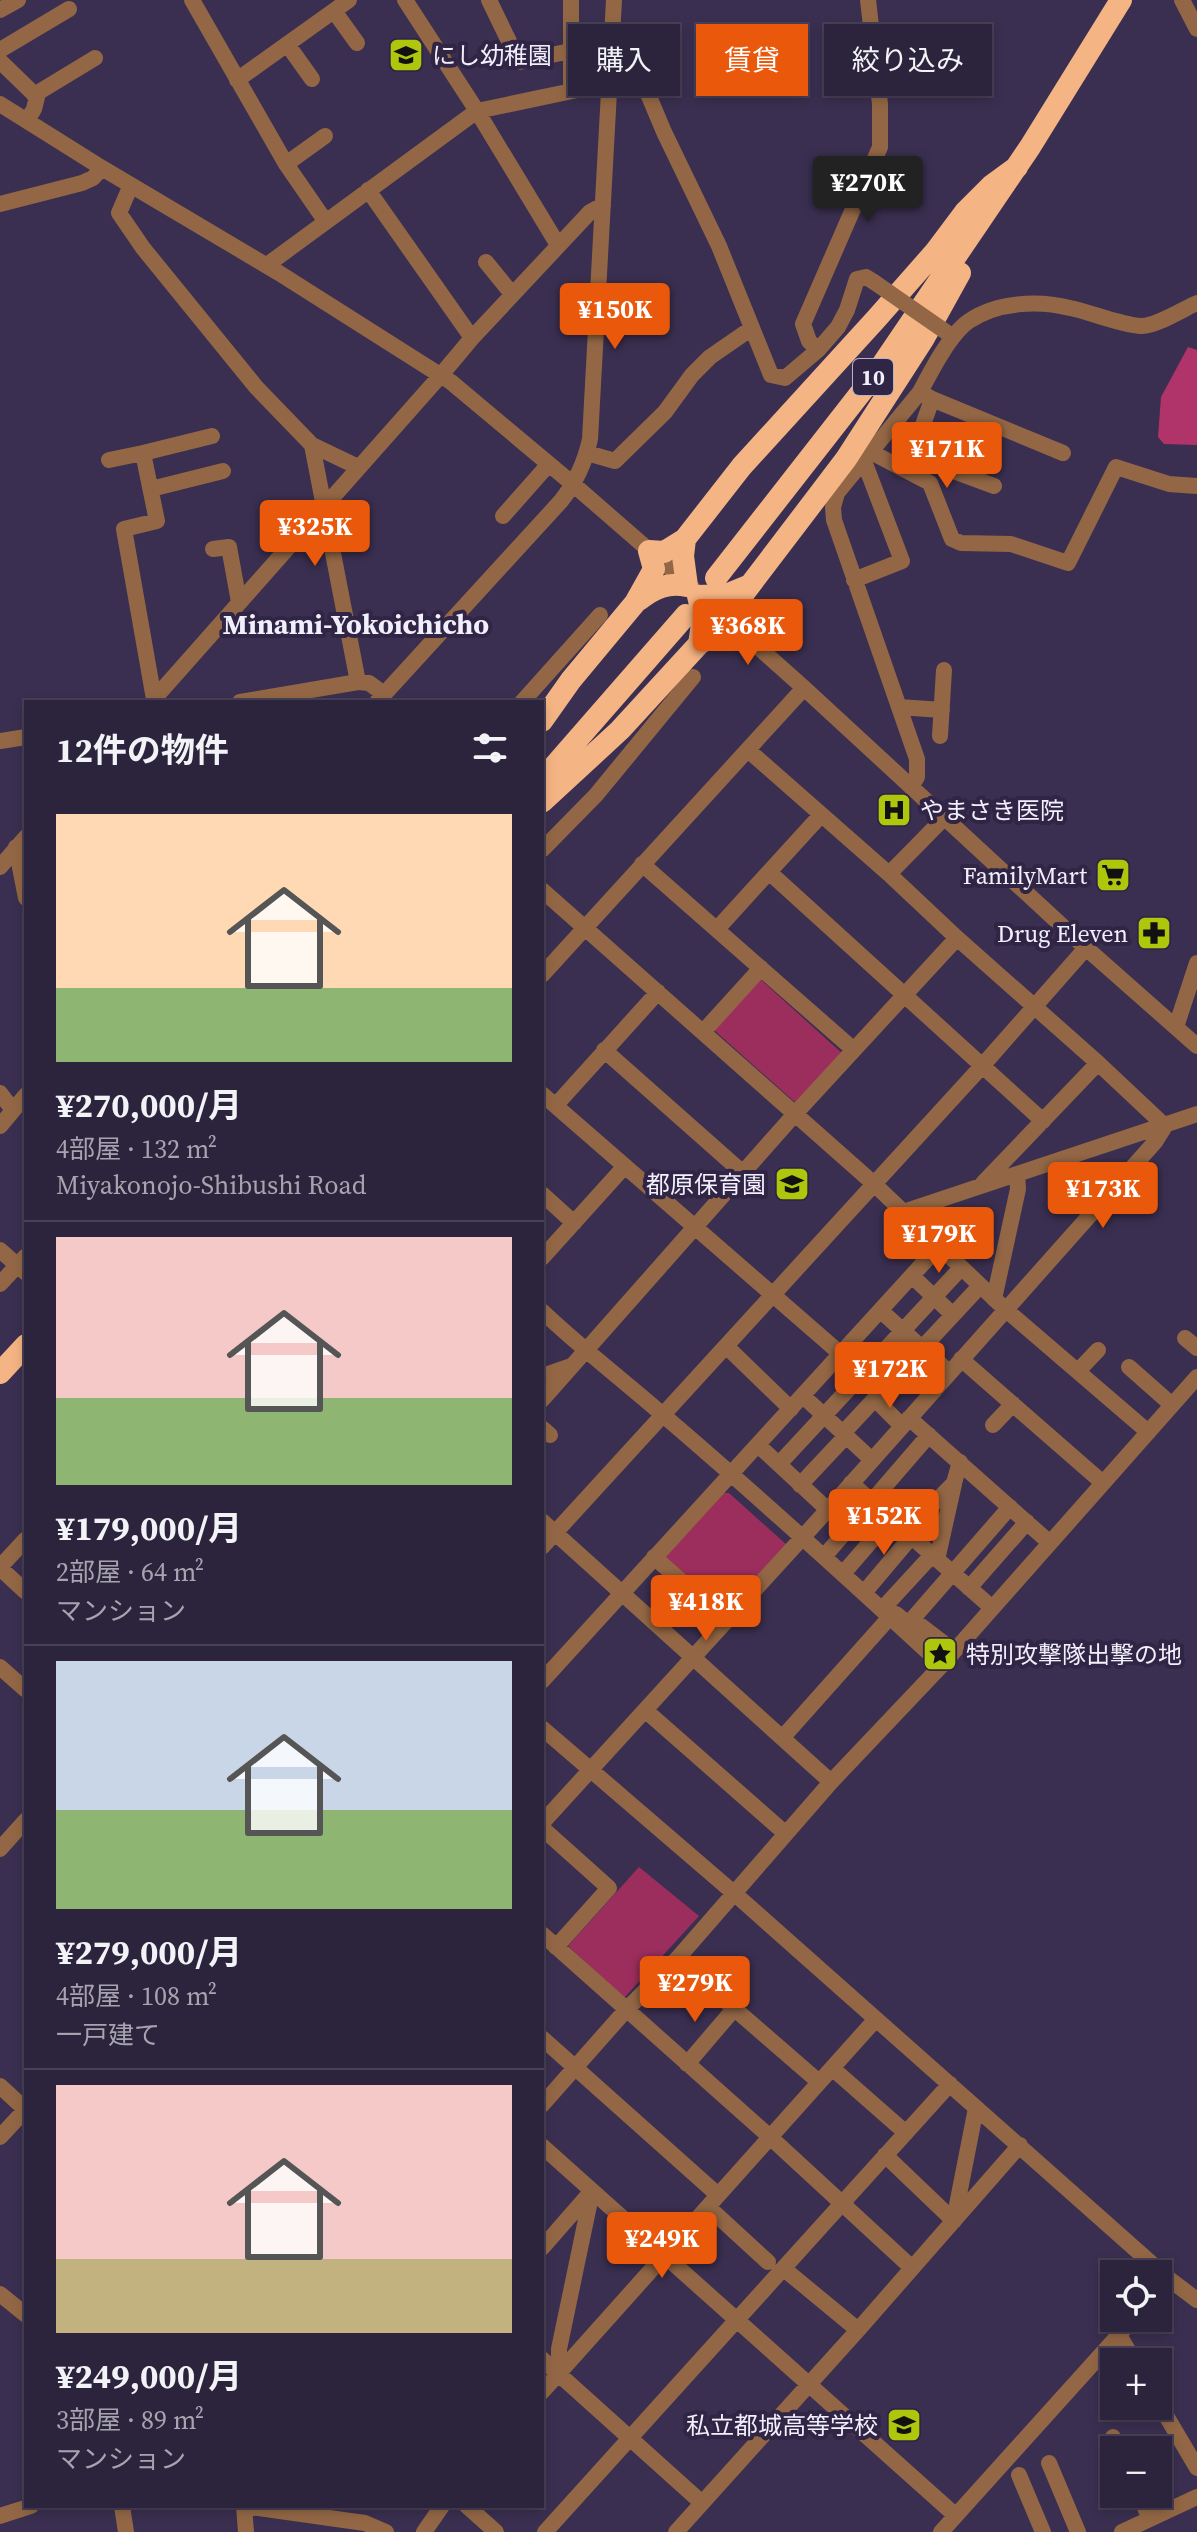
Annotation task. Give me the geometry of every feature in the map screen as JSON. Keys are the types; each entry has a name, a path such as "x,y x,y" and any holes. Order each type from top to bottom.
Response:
{"highway":[{"name":"10","path":"716,578 850,408 1017,167 1121,0"},
{"path":"544,718 571,680 635,603 654,569 649,551 664,552 685,539 742,466 935,252 965,212 991,186 1017,167"},
{"path":"544,800 620,730 699,644 719,631 739,632 735,609 748,586 846,459 882,405 924,338 1017,167"},
{"path":"685,539 683,556 691,599"},
{"path":"635,603 660,587 677,584 703,617 699,644"},
{"path":"544,778 691,599 726,595 748,586"},
{"path":"0,1373 24,1347"}],"street":[{"path":"0,10 18,0"},
{"path":"192,0 286,164 326,222"},
{"path":"237,80 349,0"},
{"path":"405,0 558,245"},
{"path":"489,0 519,62 568,51"},
{"path":"571,0 571,24"},
{"path":"613,24 614,0"},
{"path":"818,350 809,341 803,324 880,147 880,104 868,0"},
{"path":"1182,0 1197,29"},
{"path":"0,50 69,9"},
{"path":"334,11 357,43"},
{"path":"287,44 312,79"},
{"path":"34,95 95,58"},
{"path":"0,61 37,97 27,121"},
{"path":"267,265 477,111 568,91"},
{"path":"252,700 358,682 369,683 381,698 574,485 590,439 609,96"},
{"path":"649,96 719,246 771,375 785,378 818,350 838,327 857,279 866,277 951,336"},
{"path":"0,104 267,265 441,375 649,551 691,599 739,632 804,688 1197,1046"},
{"path":"286,164 325,136"},
{"path":"0,204 82,183 93,178 102,168"},
{"path":"131,185 119,213 143,248 256,387 312,445 358,467"},
{"path":"368,190 472,338"},
{"path":"153,700 512,294 590,212 603,205"},
{"path":"486,262 512,294"},
{"path":"910,463 930,373 951,336 968,321 1007,306 1033,302 1067,307 1142,327 1197,303"},
{"path":"587,453 615,461 665,412 692,375 710,357 752,328"},
{"path":"926,395 1063,453"},
{"path":"911,787 917,777 917,759 834,520 833,507 837,493 867,456 926,395"},
{"path":"109,460 212,436"},
{"path":"312,445 358,682"},
{"path":"143,453 157,521 124,529 153,700"},
{"path":"867,456 910,463 994,486"},
{"path":"854,580 902,561 867,456"},
{"path":"910,463 930,483 952,539 961,543 1011,544 1068,563 1116,467 1169,484 1197,486"},
{"path":"503,516 549,464"},
{"path":"151,489 223,471"},
{"path":"213,549 229,547 239,602"},
{"path":"524,700 600,615"},
{"path":"940,736 944,670"},
{"path":"544,848 596,795 693,677"},
{"path":"544,973 804,688"},
{"path":"899,707 942,710"},
{"path":"0,741 24,737"},
{"path":"749,751 1165,1126"},
{"path":"717,929 821,815"},
{"path":"889,874 945,817"},
{"path":"0,867 21,842"},
{"path":"21,842 24,876"},
{"path":"642,864 854,1050"},
{"path":"769,872 1043,1121"},
{"path":"544,892 873,1183 999,1304 1147,1431"},
{"path":"544,1398 693,1227 957,938"},
{"path":"544,1545 983,1065 1086,948"},
{"path":"1176,1027 1197,963"},
{"path":"703,1032 761,968"},
{"path":"556,1105 658,992"},
{"path":"604,1050 743,1173"},
{"path":"982,1185 1098,1063"},
{"path":"0,1093 13,1110"},
{"path":"544,1096 773,1296 889,1383"},
{"path":"0,1126 24,1097"},
{"path":"903,1212 1197,1114"},
{"path":"544,1823 725,1620 807,1537 827,1509 961,1359 999,1304 1155,1142 1165,1126"},
{"path":"544,1256 625,1166"},
{"path":"999,1304 1018,1189 1017,1174"},
{"path":"544,1196 574,1223"},
{"path":"544,1679 938,1247"},
{"path":"0,1250 23,1265 0,1284"},
{"path":"779,1464 961,1268"},
{"path":"912,1276 953,1315"},
{"path":"800,1485 889,1383 980,1286"},
{"path":"881,1311 949,1373"},
{"path":"550,1329 580,1358 662,1414 730,1475 828,1552 888,1611 909,1623 916,1622 954,1651"},
{"path":"726,1346 791,1409"},
{"path":"1078,1371 1098,1350"},
{"path":"544,1375 580,1358"},
{"path":"961,1359 1103,1483"},
{"path":"1129,1367 1172,1405"},
{"path":"544,2103 626,2010 677,1959 831,1782 942,1665 1197,1377"},
{"path":"803,1396 872,1460"},
{"path":"875,1399 929,1435 1050,1543"},
{"path":"993,1425 1013,1404"},
{"path":"828,1552 929,1435"},
{"path":"758,1445 827,1509"},
{"path":"783,1737 934,1557 960,1462"},
{"path":"851,1483 991,1607"},
{"path":"868,1588 909,1534 954,1483"},
{"path":"909,1623 1010,1507"},
{"path":"847,1569 891,1518"},
{"path":"969,1588 1027,1522"},
{"path":"544,1523 831,1782"},
{"path":"807,1537 942,1665"},
{"path":"24,1541 0,1567 24,1590"},
{"path":"654,1557 725,1620"},
{"path":"0,1667 24,1687"},
{"path":"645,1710 786,1834"},
{"path":"544,1730 1020,2145 1138,2260"},
{"path":"0,1849 24,1822"},
{"path":"544,1827 609,1888 556,1947"},
{"path":"544,1936 911,2267"},
{"path":"677,1959 819,2082"},
{"path":"687,2064 734,2009"},
{"path":"544,2390 876,2019"},
{"path":"544,2040 713,2201 776,2266 858,2330"},
{"path":"832,2068 906,2133"},
{"path":"545,2532 735,2320 776,2266 841,2203 950,2084"},
{"path":"0,2086 24,2107"},
{"path":"954,2221 976,2108"},
{"path":"0,2137 24,2111"},
{"path":"676,2532 1020,2145"},
{"path":"544,2148 955,2515"},
{"path":"885,2155 954,2221"},
{"path":"544,2246 592,2191"},
{"path":"559,2373 559,2349 592,2191"},
{"path":"1172,2289 1197,2300"},
{"path":"0,2294 24,2313"},
{"path":"941,2532 1122,2332"},
{"path":"1119,2335 1127,2348"},
{"path":"544,2361 702,2503"},
{"path":"1169,2420 1197,2468"},
{"path":"1049,2463 1078,2532"},
{"path":"1019,2475 1043,2532"},
{"path":"1122,2532 1197,2497"},
{"path":"0,2516 25,2508"},
{"path":"122,2508 126,2532"},
{"path":"246,2532 249,2508"},
{"path":"263,2508 365,2523 386,2532"},
{"path":"424,2532 441,2508"},
{"path":"469,2508 496,2532"},
{"path":"1145,2508 1150,2519"}],"shaded area":[{"path":"1188,347 1197,350 1197,445 1164,444 1158,437 1161,397"},
{"path":"760,979 844,1055 798,1105 714,1030"},
{"path":"720,1493 729,1493 787,1545 724,1616 661,1560"},
{"path":"639,1867 699,1916 624,1998 568,1946"}],"place":[{"name":"にし幼稚園","path":"406,55"},
{"name":"やまさき医院","path":"894,810"},
{"name":"FamilyMart","path":"1113,875"},
{"name":"Drug Eleven","path":"1154,933"},
{"name":"都原保育園","path":"792,1184"},
{"name":"特別攻撃隊出撃の地","path":"940,1654"},
{"name":"私立都城高等学校","path":"904,2425"}],"district":[{"name":"Minami-Yokoichicho","path":"356,624"}]}
